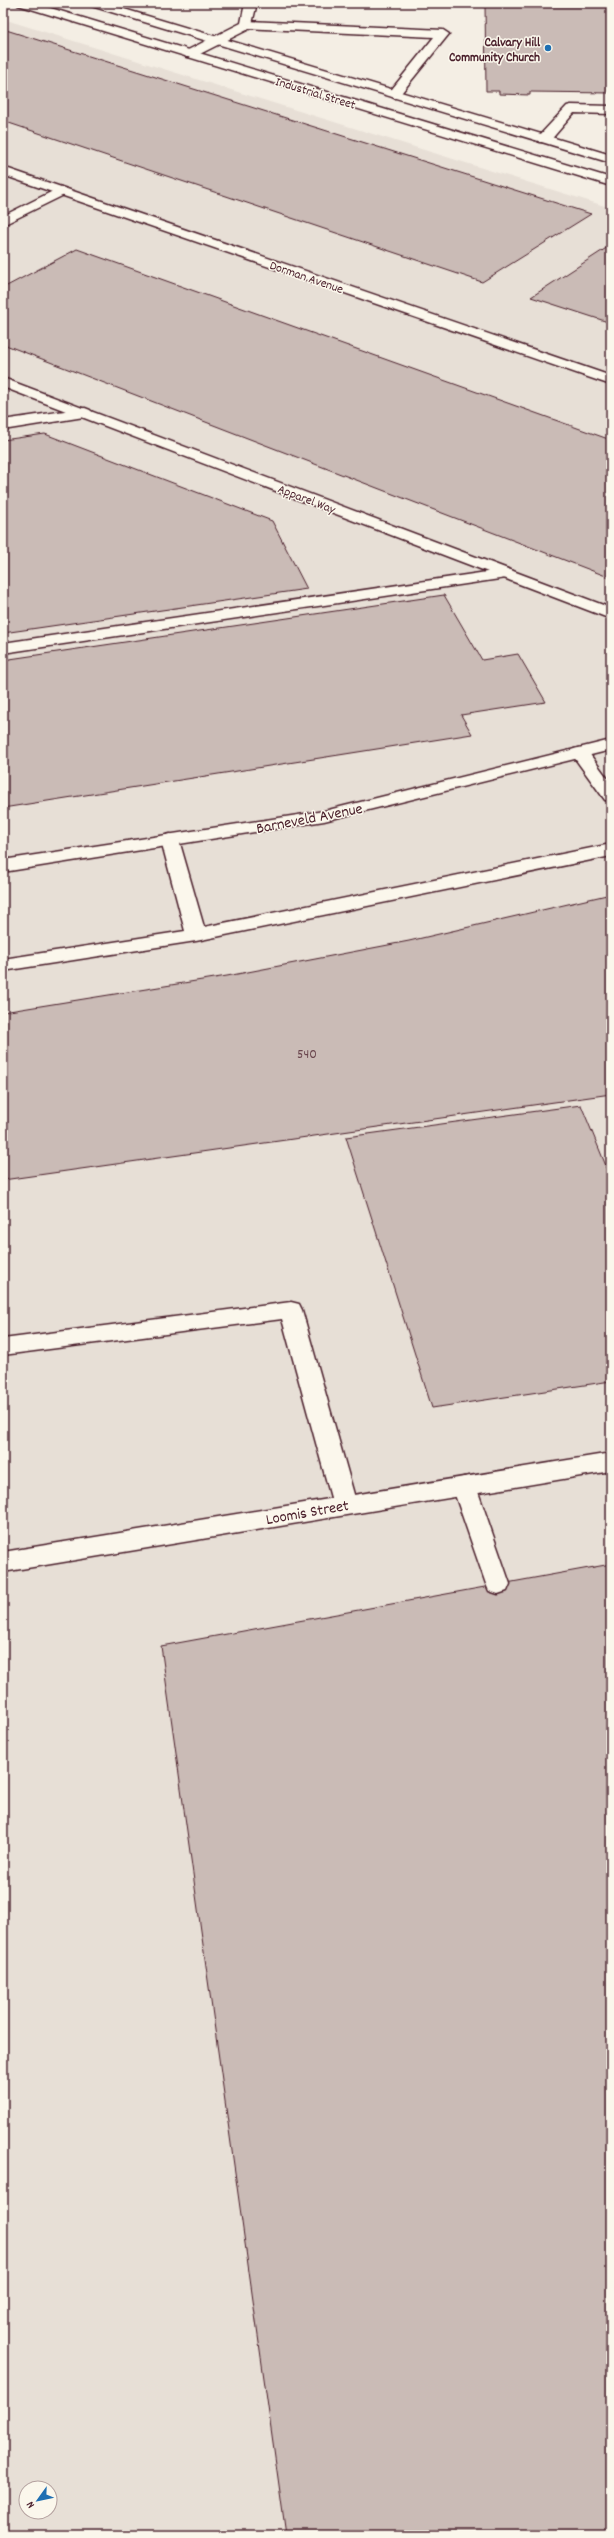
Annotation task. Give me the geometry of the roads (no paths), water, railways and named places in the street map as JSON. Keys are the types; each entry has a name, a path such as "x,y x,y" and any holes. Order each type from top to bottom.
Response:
{"street":[{"name":"Industrial Street","path":"22,3 611,182"},
{"name":"Industrial Street","path":"92,3 611,159"},
{"path":"247,25 251,3"},
{"path":"190,54 247,25 443,34 394,94"},
{"path":"544,139 571,109 611,110"},
{"name":"Dorman Avenue","path":"3,171 611,380"},
{"path":"3,221 60,191"},
{"name":"Apparel Way","path":"3,382 611,614"},
{"path":"3,425 85,413"},
{"path":"3,648 507,574"},
{"name":"Barneveld Avenue","path":"3,866 324,816 611,745"},
{"path":"580,753 611,796"},
{"path":"170,840 196,935"},
{"path":"3,965 196,935 611,850"},
{"path":"3,1347 291,1310 345,1505"},
{"name":"Loomis Street","path":"3,1562 611,1462"},
{"path":"464,1486 498,1584"}],"place":[{"name":"Calvary Hill Community Church","path":"548,48"}]}
